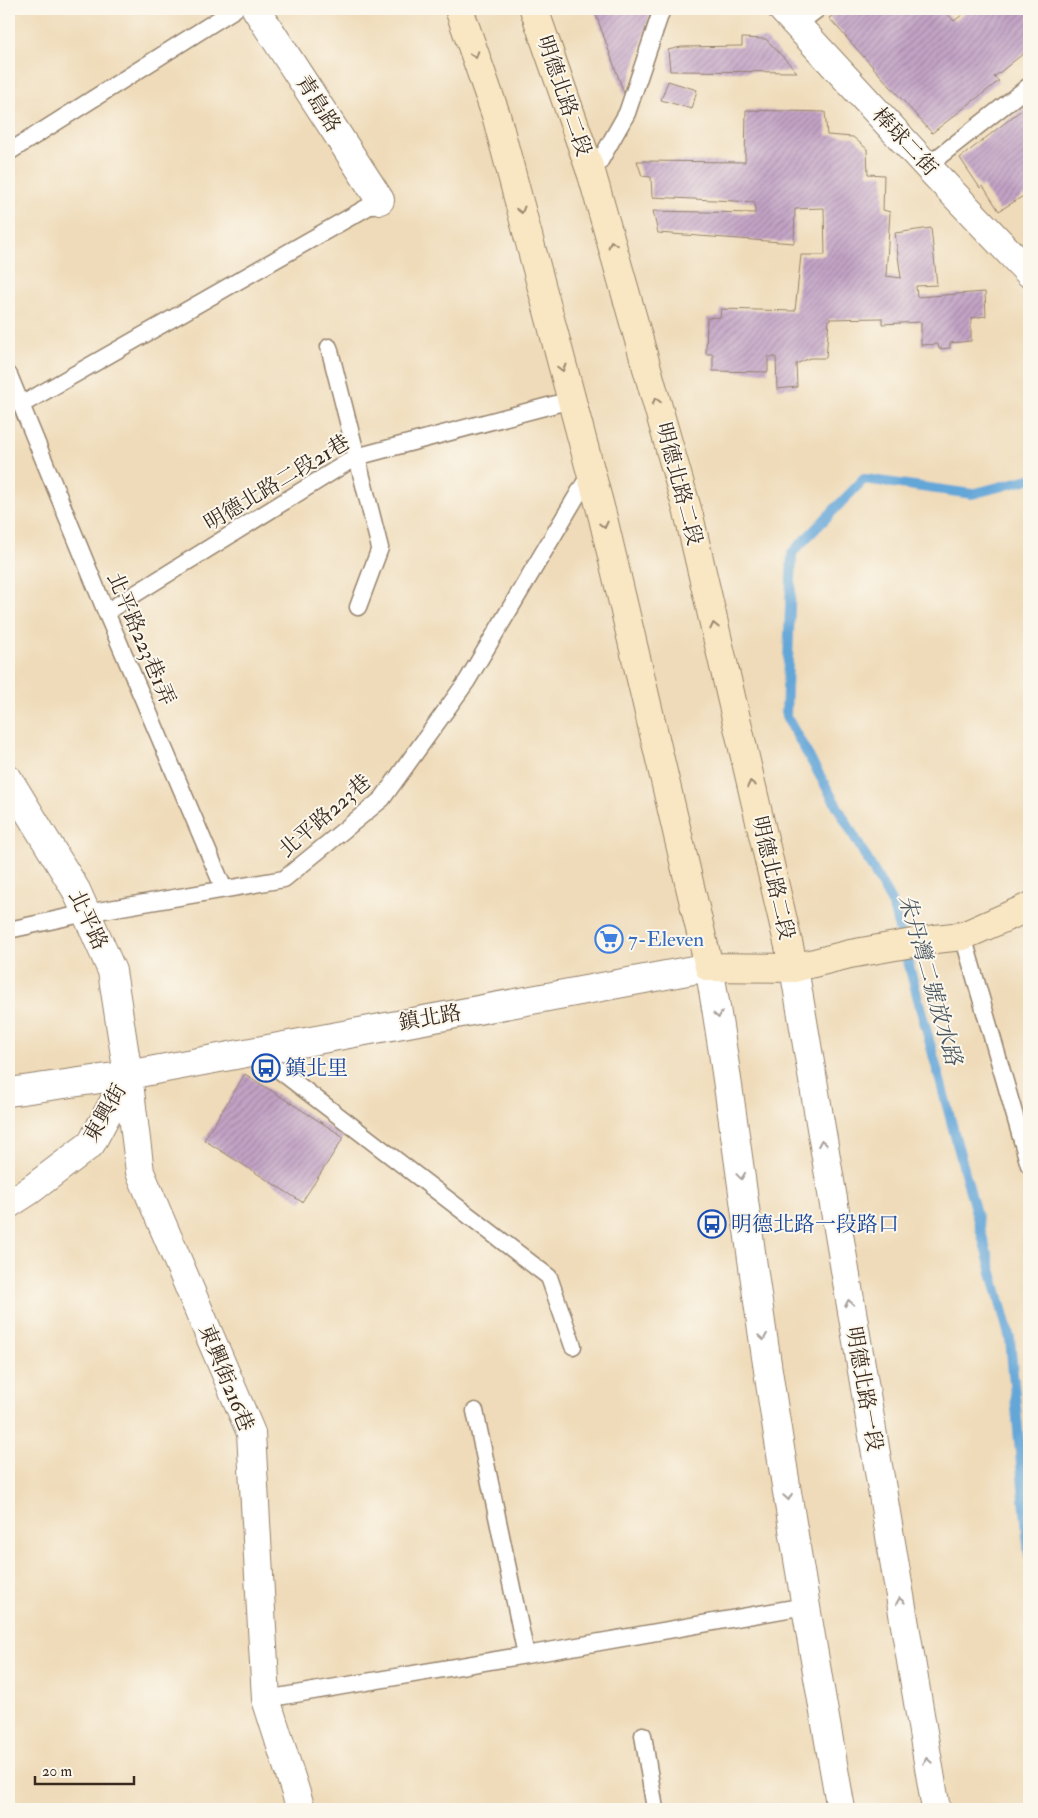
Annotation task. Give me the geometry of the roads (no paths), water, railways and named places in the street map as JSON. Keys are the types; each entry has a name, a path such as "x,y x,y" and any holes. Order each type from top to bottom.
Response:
{"main road":[{"path":"459,9 496,115 591,472 709,967"},
{"name":"明德北路二段","path":"534,9 592,175 689,516 794,968"},
{"path":"963,936 1029,907"},
{"name":"鎮北路","path":"709,967 794,968 850,954 963,936"}],"street":[{"name":"青島路","path":"256,9 380,200"},
{"name":"棒球二街","path":"799,14 927,166 1029,272"},
{"name":"北平路","path":"9,780 76,890 112,972 128,1074"},
{"name":"鎮北路","path":"9,1092 128,1074 709,967"},
{"path":"709,967 722,1035 758,1302 805,1606 841,1809"},
{"name":"明德北路一段","path":"794,968 936,1809"},
{"name":"東興街","path":"9,1204 91,1144 128,1074"},
{"name":"東興街216巷","path":"128,1074 140,1172 251,1434 266,1699 301,1809"}],"lane":[{"path":"9,152 235,9"},
{"path":"592,175 628,113 662,9"},
{"path":"927,166 1029,86"},
{"path":"21,405 380,200"},
{"path":"329,347 380,548 358,607"},
{"name":"北平路223巷1弄","path":"9,375 106,612 224,889"},
{"name":"明德北路二段21巷","path":"106,612 356,457 571,400"},
{"name":"北平路223巷","path":"9,930 86,913 284,879 382,799 467,681 591,472"},
{"path":"963,936 1029,1165"},
{"path":"254,1051 549,1277 573,1346"},
{"path":"475,1411 526,1656"},
{"path":"266,1699 526,1656 805,1606"},
{"path":"643,1735 655,1809"}],"waterway":[{"name":"朱丹灣二號放水路","path":"1029,479 972,494 864,479 792,553 786,716 892,903 1010,1339 1029,1555"}],"place":[{"name":"7-Eleven","path":"609,939"},
{"name":"鎮北里","path":"266,1068"},
{"name":"明德北路一段路口","path":"712,1224"}]}
